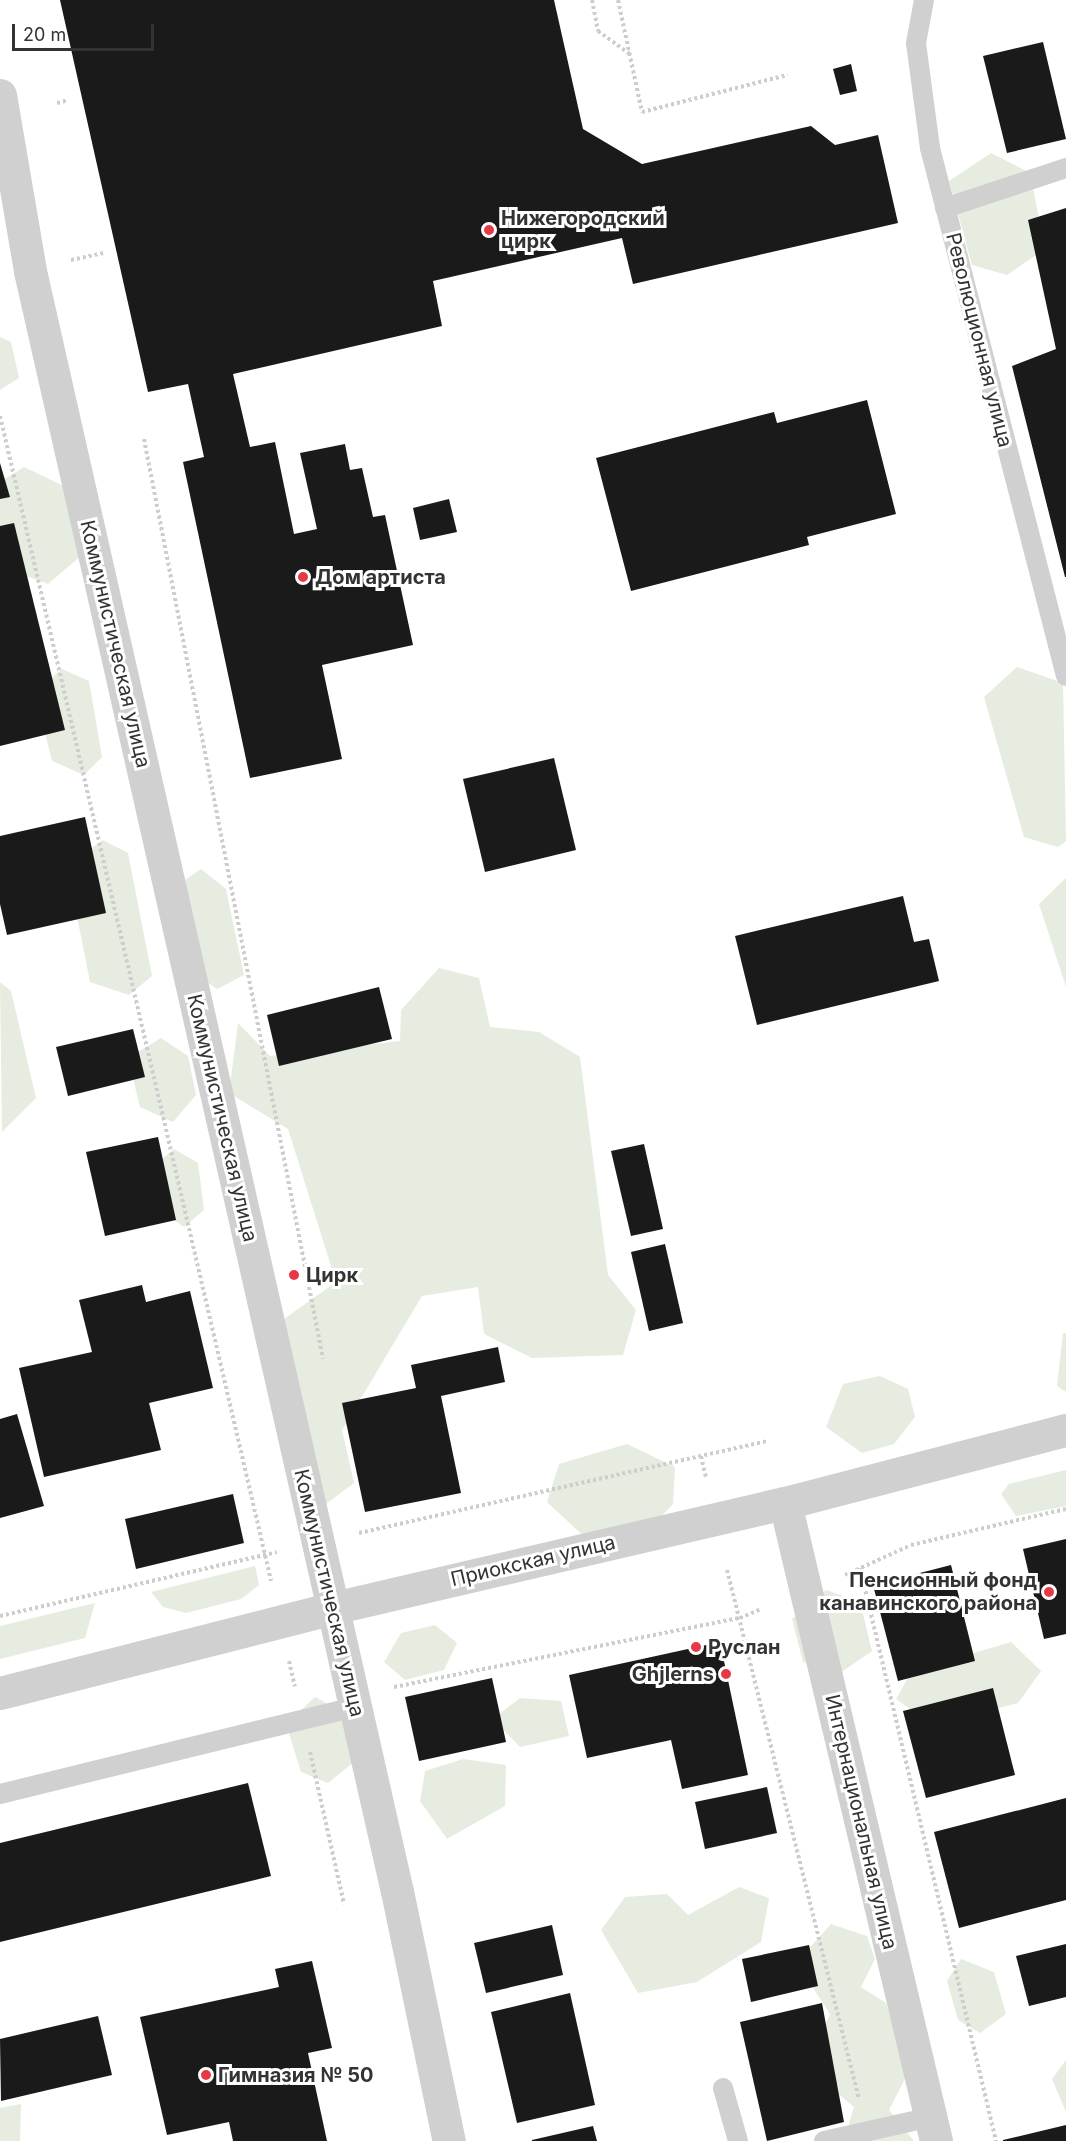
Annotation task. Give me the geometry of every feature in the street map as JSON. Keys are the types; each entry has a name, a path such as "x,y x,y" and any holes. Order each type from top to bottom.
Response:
{"street":[{"name":"Коммунистическая улица","path":"0,95 7,188 30,271 333,1608 449,2141"},
{"name":"Приокская улица","path":"0,1693 333,1608 785,1503 1066,1430"},
{"name":"Интернациональная улица","path":"785,1503 933,2129"}],"lane":[{"name":"Революционная улица","path":"924,0 916,43 930,148 1066,676"},
{"path":"945,208 1066,168"},
{"path":"0,1794 302,1720 354,1702"},
{"path":"723,2088 738,2141"},
{"path":"824,2141 933,2129"}],"path":[{"path":"592,0 598,31 630,54"},
{"path":"618,0 642,112 787,75"},
{"path":"57,103 68,100"},
{"path":"58,263 103,253"},
{"path":"0,416 266,1554 271,1585"},
{"path":"144,439 325,1371"},
{"path":"351,1535 768,1441"},
{"path":"701,1456 706,1477"},
{"path":"836,1579 911,1545 1066,1509"},
{"path":"355,1522 357,1533"},
{"path":"0,1616 281,1551"},
{"path":"860,1568 996,2141"},
{"path":"727,1570 861,2108"},
{"path":"354,1702 740,1618 761,1609"},
{"path":"288,1653 344,1904"}],"shaded area":[{"path":"991,153 1030,173 1045,249 1007,275 972,265 949,181"},
{"path":"0,337 11,342 19,378 0,390"},
{"path":"24,467 68,488 82,555 48,584 7,569 0,546 0,482"},
{"path":"1017,667 1063,683 1066,841 1058,847 1024,837 984,697"},
{"path":"62,669 89,681 102,757 84,775 52,761 35,692"},
{"path":"103,840 128,853 152,976 129,995 90,982 67,866"},
{"path":"201,869 226,889 244,975 217,989 198,976 181,883"},
{"path":"1066,878 1066,987 1039,904"},
{"path":"439,968 479,978 490,1027 539,1032 580,1057 608,1275 636,1310 623,1355 532,1358 484,1334 478,1287 422,1296 342,1430 354,1483 322,1507 284,1319 336,1282 288,1129 229,1093 238,1023 270,1056 400,1041 401,1010"},
{"path":"0,982 11,991 36,1098 2,1132"},
{"path":"161,1038 188,1056 196,1095 173,1122 140,1107 128,1058"},
{"path":"174,1149 198,1163 204,1210 184,1227 155,1206 144,1174"},
{"path":"1063,1333 1066,1333 1066,1392 1057,1386"},
{"path":"880,1376 908,1389 915,1417 894,1444 862,1453 826,1427 843,1384"},
{"path":"627,1444 675,1467 673,1504 647,1531 589,1541 547,1502 559,1464"},
{"path":"1066,1470 1066,1506 1016,1516 1001,1494 1009,1484"},
{"path":"255,1566 259,1585 241,1599 186,1613 163,1607 151,1592"},
{"path":"826,1590 860,1602 872,1651 840,1673 803,1662 792,1619"},
{"path":"95,1603 85,1638 0,1659 0,1626"},
{"path":"435,1625 457,1643 444,1670 405,1680 384,1662 401,1633"},
{"path":"1011,1642 1041,1671 1018,1703 932,1725 896,1699 911,1672"},
{"path":"315,1697 354,1718 360,1757 328,1783 301,1772 286,1724"},
{"path":"520,1698 561,1701 569,1736 520,1747 493,1719"},
{"path":"463,1759 506,1765 505,1806 447,1839 420,1801 425,1771"},
{"path":"739,1887 769,1898 761,1942 697,1982 638,1993 601,1930 625,1897 667,1894 688,1915"},
{"path":"831,1924 867,1936 875,1959 861,1987 886,2003 908,2073 889,2110 914,2141 844,2141 854,2107 830,2087 817,2043 830,2014 806,1977 804,1954"},
{"path":"961,1959 994,1972 1006,2014 980,2033 958,2020 947,1981"},
{"path":"1066,2060 1066,2112 1052,2079"},
{"path":"21,2104 20,2141 0,2141 0,2108"}],"building":[{"name":"Нижегородский цирк","path":"60,0 554,0 583,129 642,164 811,126 835,145 878,135 898,223 633,284 622,238 433,281 442,326 233,374 250,447 275,442 294,534 317,529 300,453 345,444 350,470 362,468 373,517 385,515 413,645 322,665 342,759 250,778 183,462 204,457 188,384 148,392"},
{"path":"1043,42 1066,139 1007,153 983,56"},
{"path":"851,64 857,91 840,95 833,69"},
{"path":"1066,208 1065,577 1012,366 1056,349 1028,220"},
{"path":"867,400 896,514 807,537 809,545 631,591 596,458 774,412 777,423"},
{"path":"0,463 10,497 0,499"},
{"path":"449,499 457,532 420,540 413,508"},
{"path":"14,523 65,730 0,746 0,526"},
{"path":"554,758 576,850 485,872 463,779"},
{"path":"85,817 106,913 7,935 0,904 0,836"},
{"path":"903,896 914,942 929,939 939,981 757,1025 735,936"},
{"path":"379,987 392,1039 279,1066 267,1015"},
{"path":"133,1029 145,1077 68,1096 56,1047"},
{"path":"158,1137 176,1220 105,1236 86,1152"},
{"path":"644,1144 663,1229 631,1236 611,1151"},
{"path":"665,1244 683,1323 649,1331 631,1252"},
{"path":"142,1285 146,1302 190,1291 213,1388 149,1403 161,1450 44,1477 19,1368 92,1352 79,1300"},
{"path":"498,1347 505,1382 441,1396 461,1493 365,1512 342,1403 416,1388 411,1365"},
{"path":"17,1414 44,1506 0,1518 0,1419"},
{"path":"233,1494 244,1543 136,1569 125,1519"},
{"name":"Пенсионный фонд канавинского района","path":"1066,1539 1066,1634 1044,1639 1023,1549"},
{"path":"951,1565 975,1661 898,1681 873,1585"},
{"path":"720,1642 748,1775 682,1789 671,1740 587,1758 569,1675"},
{"path":"492,1678 506,1742 419,1761 405,1697"},
{"path":"993,1688 1015,1775 926,1798 903,1711"},
{"path":"248,1783 271,1876 0,1942 0,1843"},
{"path":"767,1787 777,1833 705,1849 695,1802"},
{"path":"1066,1798 1066,1900 959,1928 934,1832"},
{"path":"552,1925 563,1975 486,1993 474,1943"},
{"path":"1066,1944 1066,1997 1029,2006 1016,1956"},
{"path":"809,1945 818,1986 751,2002 742,1959"},
{"path":"312,1961 332,2048 308,2053 327,2141 233,2141 229,2122 167,2135 140,2017 279,1987 275,1969"},
{"path":"570,1993 595,2105 517,2123 491,2012"},
{"path":"822,2003 844,2122 767,2141 740,2022"},
{"path":"98,2016 112,2075 1,2101 0,2039"},
{"path":"1066,2125 1066,2141 1003,2141 1003,2140"},
{"path":"593,2126 597,2141 532,2141 532,2140"}],"place":[{"name":"Нижегородский цирк","path":"489,230"},
{"name":"Дом артиста","path":"303,577"},
{"name":"Цирк","path":"294,1275"},
{"name":"Пенсионный фонд канавинского района","path":"1049,1592"},
{"name":"Руслан","path":"696,1647"},
{"name":"Ghjlerns","path":"726,1674"},
{"name":"Гимназия № 50","path":"206,2075"}]}
